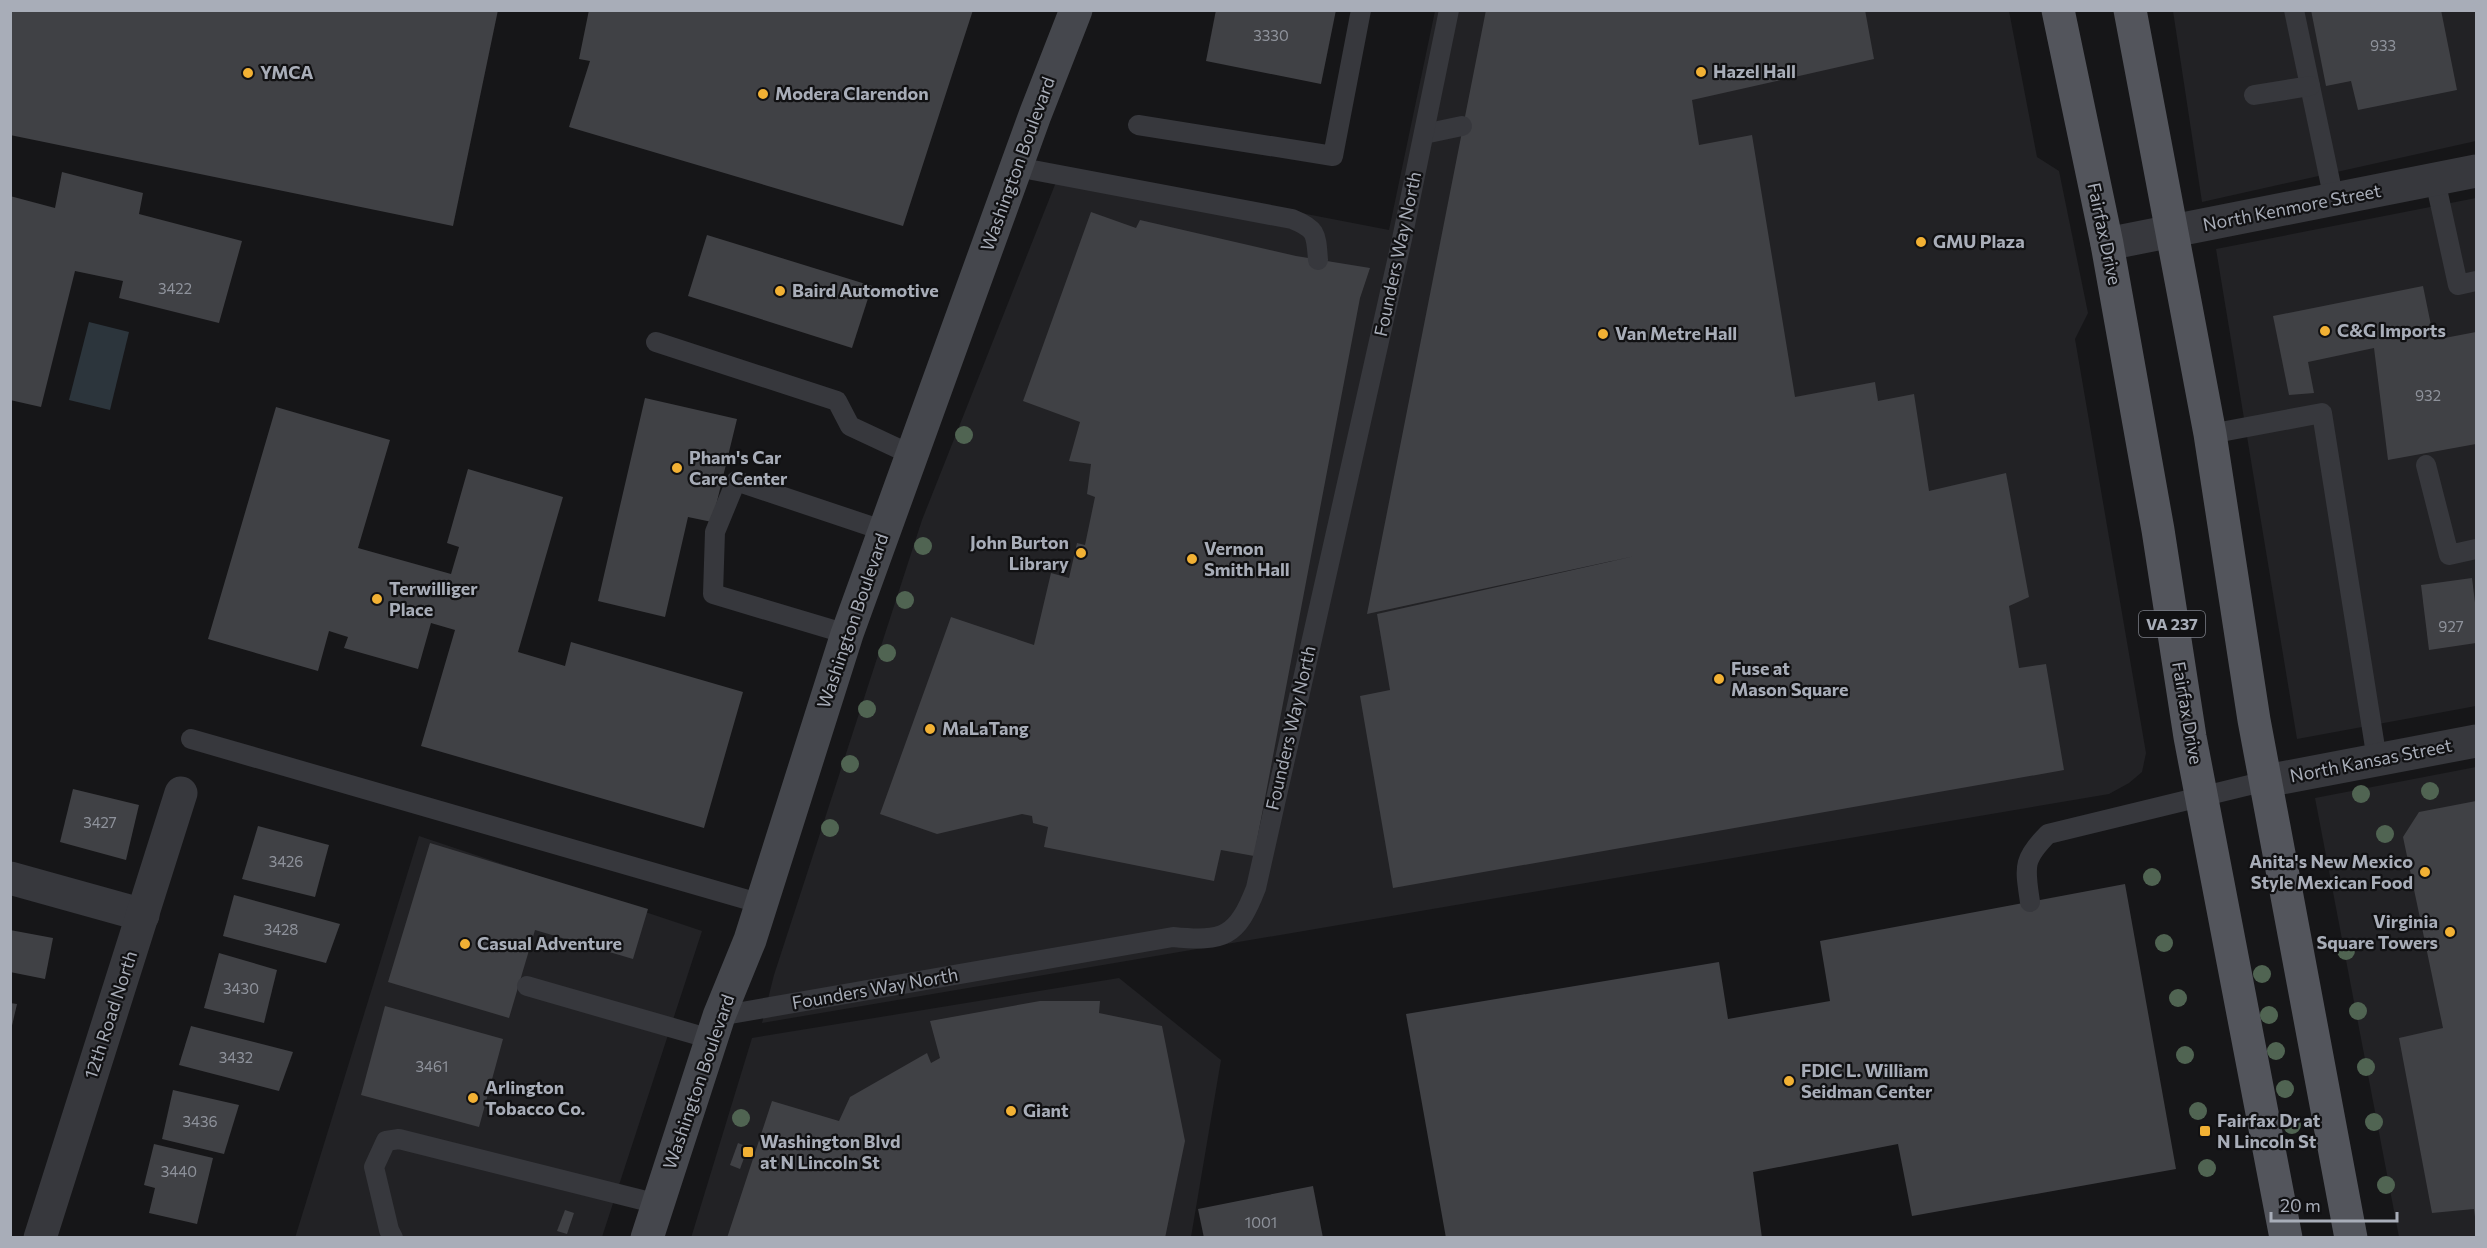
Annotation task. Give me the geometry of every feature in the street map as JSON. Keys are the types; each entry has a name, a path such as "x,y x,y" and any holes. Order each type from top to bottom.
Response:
{"main road":[{"name":"Washington Boulevard","path":"647,1238 715,1028 762,904 847,634 1076,10"},
{"name":"Fairfax Drive","path":"2058,10 2108,244 2202,798 2286,1238"},
{"path":"2130,10 2211,434 2254,720 2351,1238"}],"street":[{"name":"North Kenmore Street","path":"2108,244 2476,171"},
{"name":"North Kansas Street","path":"2266,781 2476,741"},
{"name":"12th Road North","path":"40,1238 181,793"},
{"path":"10,878 143,915"}],"lane":[{"path":"1138,125 1333,156 1361,10"},
{"name":"Founders Way North","path":"715,1028 1173,936 1211,939 1219,937 1239,924 1247,912 1256,888 1402,239 1449,10"},
{"path":"2294,10 2334,200"},
{"path":"2254,95 2310,86"},
{"path":"1424,134 1462,126"},
{"path":"1017,167 1292,219 1309,226 1316,235 1318,260"},
{"path":"2435,180 2458,285 2476,282"},
{"path":"656,342 837,402 850,426 912,455"},
{"path":"2211,434 2322,413 2377,760"},
{"path":"2426,465 2449,555 2476,549"},
{"path":"847,634 713,594 715,532 736,481 885,531"},
{"path":"191,739 762,904"},
{"path":"2030,902 2025,868 2034,848 2048,834 2266,781"},
{"path":"527,986 715,1028"},
{"path":"393,1238 374,1167 386,1141 399,1138 658,1204"}],"shaded area":[{"path":"1435,11 2009,11 2037,157 2059,171 2088,313 2075,339 2146,753 2142,772 2129,783 2109,794 762,1023 774,975 922,520 1062,167 1389,230"},
{"path":"2173,11 2476,11 2476,141 2202,202"},
{"path":"2476,198 2476,706 2297,739 2216,249"},
{"path":"89,322 129,332 110,410 69,400"},
{"path":"2476,767 2476,1237 2399,1237 2315,798"},
{"path":"419,836 702,931 602,1237 295,1238"},
{"name":"Giant","path":"1119,978 1221,1060 1191,1237 691,1238 752,1038"}],"building":[{"name":"YMCA","path":"10,10 498,10 453,226 10,135"},
{"name":"Modera Clarendon","path":"589,10 973,10 903,226 569,127 590,61 579,59"},
{"path":"1216,10 1336,10 1321,84 1206,61"},
{"path":"1486,10 1865,10 1874,59 1692,100 1699,145 1752,135 1795,397 1875,382 1878,401 1914,394 1929,491 2006,473 2029,597 2009,606 2019,668 2046,664 2064,770 1393,888 1360,696 1390,690 1377,614 1635,556 1367,614"},
{"path":"2311,10 2441,10 2457,90 2358,110 2351,81 2326,86"},
{"path":"62,172 143,193 139,214 242,241 219,323 119,298 123,281 75,271 41,407 10,400 10,196 55,208"},
{"name":"Vernon Smith Hall","path":"1091,212 1136,228 1140,220 1296,256 1370,268 1360,298 1254,856 1221,850 1214,881 1044,847 1048,827 1033,823 1032,816 1022,814 937,834 880,814 951,617 1034,645 1051,573 1069,578 1077,543 1085,545 1095,497 1087,494 1091,464 1069,461 1080,422 1023,401"},
{"name":"Baird Automotive","path":"707,235 872,286 852,348 688,296"},
{"path":"2423,286 2434,340 2476,332 2476,444 2388,460 2374,348 2308,362 2314,393 2289,395 2273,316"},
{"name":"Pham's Car Care Center","path":"645,398 737,419 712,522 688,517 665,617 598,601"},
{"name":"Terwilliger Place","path":"276,407 390,440 358,548 451,574 459,547 447,543 468,469 563,497 518,652 565,666 571,642 743,692 704,828 421,746 455,630 431,623 418,669 344,648 348,637 329,631 318,671 208,639"},
{"path":"2472,578 2476,611 2476,643 2429,650 2421,585"},
{"path":"73,789 139,805 126,860 60,842"},
{"name":"Virginia Square Towers","path":"2476,801 2475,1217 2474,1209 2432,1213 2399,1038 2443,1028 2403,837 2419,812"},
{"path":"258,826 329,845 315,897 242,879"},
{"name":"Casual Adventure","path":"430,843 648,909 633,959 535,930 509,1018 388,982"},
{"name":"FDIC L. William Seidman Center","path":"2125,884 2176,1169 1912,1216 1898,1144 1753,1172 1762,1238 1446,1238 1406,1014 1719,962 1728,1019 1830,1001 1820,941"},
{"path":"234,895 340,924 326,963 223,936"},
{"path":"10,930 53,938 45,979 10,972"},
{"path":"219,953 277,970 264,1023 204,1008"},
{"name":"Giant","path":"1040,1001 1100,1001 1099,1013 1162,1026 1185,1141 1165,1238 727,1238 772,1101 839,1121 850,1097 927,1053 931,1063 940,1058 930,1021"},
{"path":"10,1003 17,1004 11,1030 10,1030"},
{"path":"385,1006 503,1039 479,1127 361,1095"},
{"path":"191,1026 293,1052 279,1091 179,1065"},
{"path":"173,1090 239,1105 224,1154 162,1139"},
{"path":"738,1143 748,1147 740,1169 730,1165"},
{"path":"154,1144 213,1158 197,1224 149,1213 155,1188 144,1185"},
{"path":"1313,1186 1323,1238 1204,1238 1198,1209"},
{"path":"565,1210 574,1213 567,1234 557,1231"}],"place":[{"name":"Hazel Hall","path":"1701,72"},
{"name":"YMCA","path":"248,73"},
{"name":"Modera Clarendon","path":"763,94"},
{"name":"GMU Plaza","path":"1921,242"},
{"name":"Baird Automotive","path":"780,291"},
{"name":"C&G Imports","path":"2325,331"},
{"name":"Van Metre Hall","path":"1603,334"},
{"name":"Pham's Car Care Center","path":"677,468"},
{"name":"John Burton Library","path":"1081,553"},
{"name":"Vernon Smith Hall","path":"1192,559"},
{"name":"Terwilliger Place","path":"377,599"},
{"name":"Fuse at Mason Square","path":"1719,679"},
{"name":"MaLaTang","path":"930,729"},
{"name":"Anita's New Mexico Style Mexican Food","path":"2425,872"},
{"name":"Virginia Square Towers","path":"2450,932"},
{"name":"Casual Adventure","path":"465,944"},
{"name":"FDIC L. William Seidman Center","path":"1789,1081"},
{"name":"Arlington Tobacco Co.","path":"473,1098"},
{"name":"Giant","path":"1011,1111"},
{"name":"Fairfax Dr at N Lincoln St","path":"2205,1131"},
{"name":"Washington Blvd at N Lincoln St","path":"748,1152"}]}
